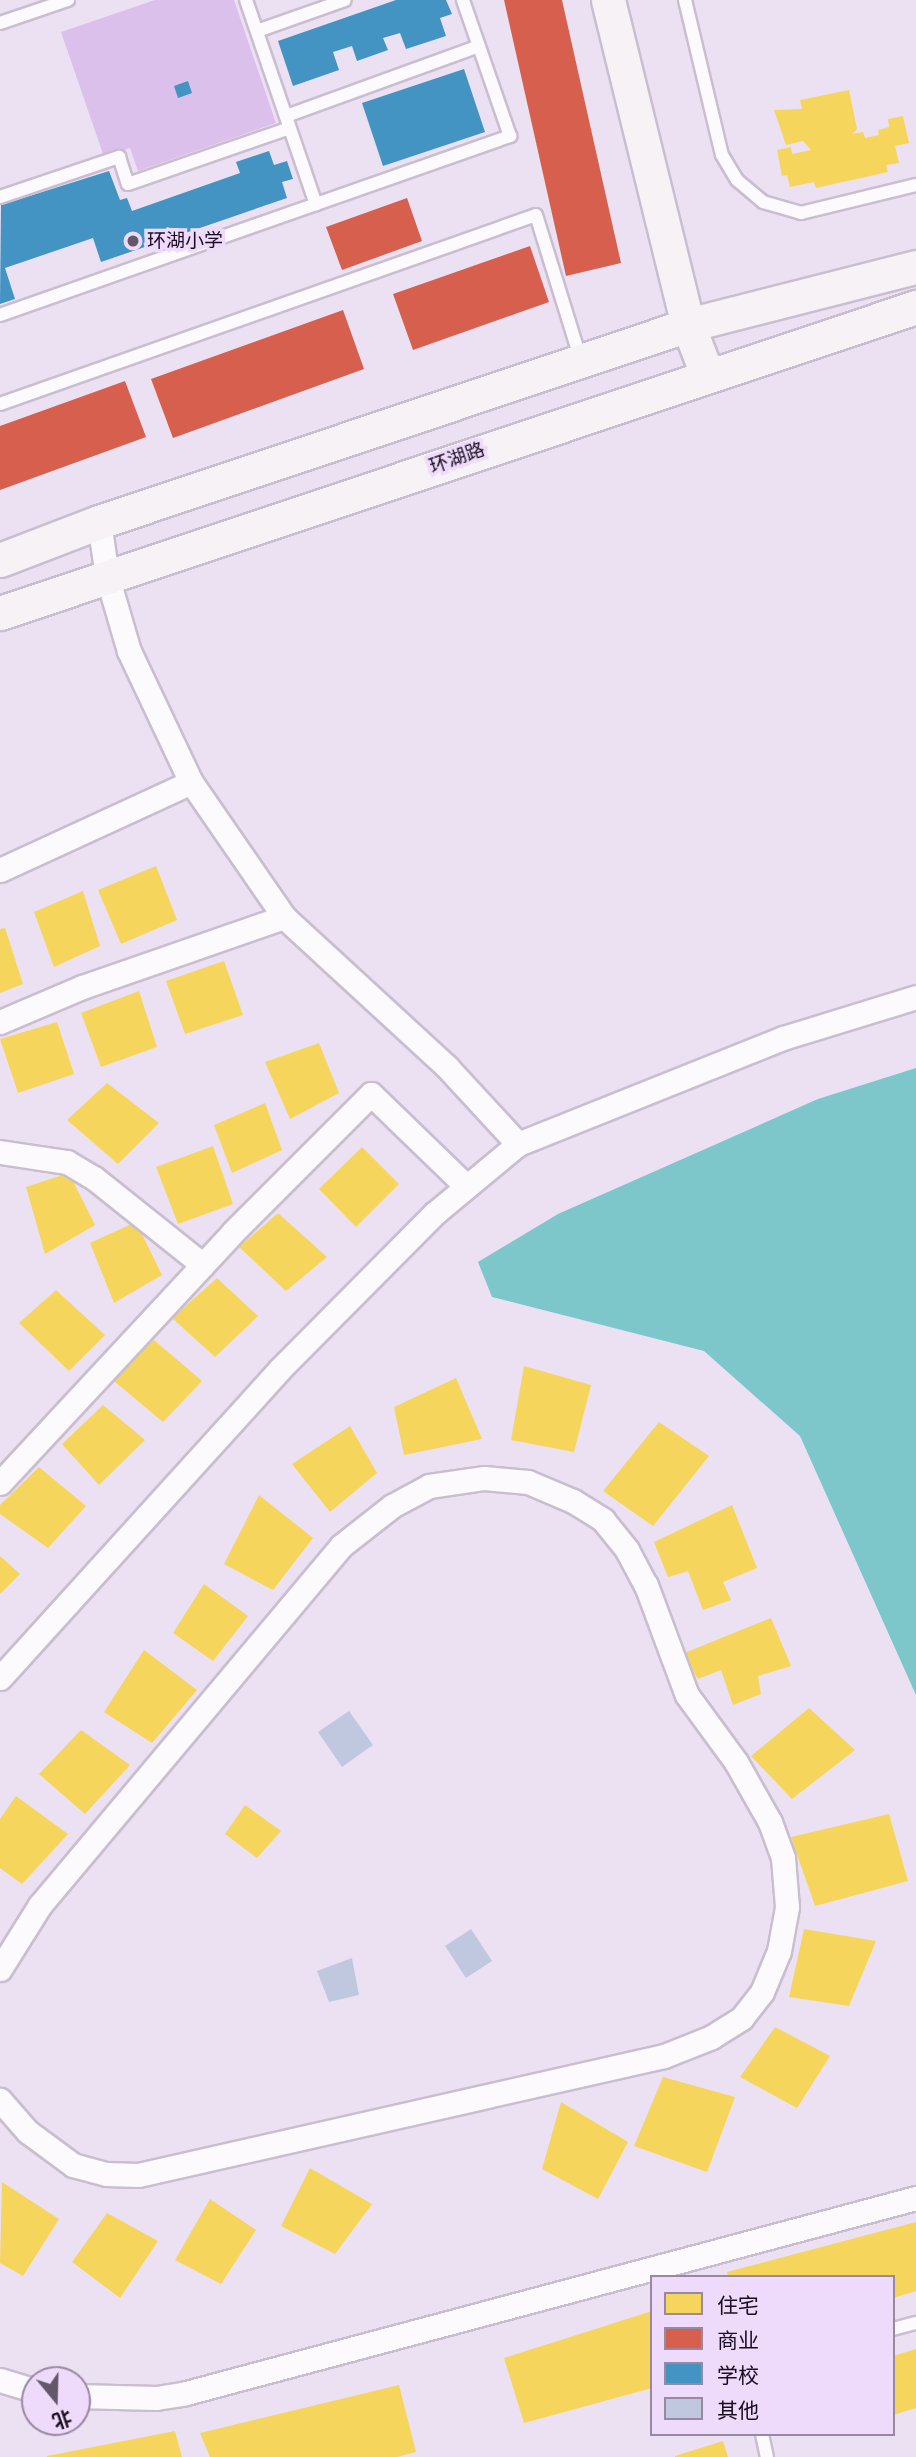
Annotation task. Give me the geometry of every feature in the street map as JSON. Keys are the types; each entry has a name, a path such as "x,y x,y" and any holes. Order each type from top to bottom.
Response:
{"main road":[{"path":"608,0 688,325 707,374"},
{"path":"0,560 99,522 688,325 916,267"},
{"name":"环湖路","path":"0,613 707,374 916,307"}],"street":[{"path":"99,522 107,576 129,651 191,782 284,917 447,1067 518,1144"},
{"path":"0,870 191,782"},
{"path":"0,1022 82,987 284,917"},
{"path":"0,1678 280,1369 466,1186 518,1144 783,1038 916,997"},
{"path":"0,1483 203,1265 371,1094 466,1186"},
{"path":"0,1152 67,1162 94,1178 203,1265"},
{"path":"0,1969 40,1905 341,1546 392,1506 429,1486 484,1478 528,1482 573,1501 603,1520 627,1550 646,1585 688,1695 736,1762 770,1822 783,1858 787,1907 779,1951 762,1992 742,2018 712,2037 664,2056 138,2175 106,2174 73,2165 28,2132 0,2100"},
{"path":"91,2396 156,2398 186,2393 916,2198"},
{"path":"0,2380 21,2387"}],"lane":[{"path":"0,23 68,0"},
{"path":"246,0 316,204"},
{"path":"257,31 345,0"},
{"path":"0,315 510,136 463,0"},
{"path":"685,0 722,155 737,180 762,202 801,213 916,185"},
{"path":"0,197 119,157 128,184 479,46"},
{"path":"0,404 536,215 581,361"},
{"path":"895,2328 916,2323"},
{"path":"762,2436 767,2457"}],"shaded area":[{"path":"155,0 234,0 276,123 138,171 130,148 104,157 61,32"},
{"path":"916,1068 916,1695 800,1436 704,1351 492,1297 478,1262 558,1214 818,1099"}],"building: 住宅":[{"path":"849,90 857,129 852,134 863,132 865,138 879,135 878,130 889,127 888,119 903,116 909,143 895,146 899,163 886,165 888,172 816,188 814,182 790,187 787,175 782,176 777,150 791,147 792,154 811,150 803,141 786,145 774,110 802,109 800,100"},
{"path":"156,866 177,920 121,944 98,890"},
{"path":"83,891 100,946 54,967 34,912"},
{"path":"5,928 23,984 0,993 0,929"},
{"path":"224,961 243,1015 185,1034 166,981"},
{"path":"139,991 157,1047 101,1067 81,1013"},
{"path":"57,1022 74,1074 18,1093 0,1039"},
{"path":"319,1043 339,1093 290,1119 265,1062"},
{"path":"107,1083 159,1123 118,1164 67,1120"},
{"path":"265,1103 282,1150 232,1173 214,1125"},
{"path":"213,1146 233,1204 178,1224 156,1167"},
{"path":"362,1147 399,1184 356,1227 319,1189"},
{"path":"69,1173 95,1225 45,1254 26,1187"},
{"path":"278,1213 327,1257 286,1291 239,1247"},
{"path":"136,1222 162,1275 114,1303 90,1243"},
{"path":"217,1278 258,1316 215,1357 172,1318"},
{"path":"56,1290 105,1335 69,1371 19,1323"},
{"path":"154,1340 202,1381 163,1422 108,1376"},
{"path":"524,1366 591,1385 574,1452 511,1440"},
{"path":"456,1378 482,1439 404,1455 394,1407"},
{"path":"103,1405 145,1440 99,1485 62,1444"},
{"path":"659,1422 709,1456 653,1526 603,1491"},
{"path":"350,1426 377,1473 330,1512 292,1464"},
{"path":"39,1467 86,1506 48,1548 0,1514 0,1505"},
{"path":"259,1495 313,1538 273,1590 224,1564"},
{"path":"732,1505 757,1568 723,1582 731,1600 703,1610 688,1571 668,1577 654,1542"},
{"path":"0,1556 20,1574 0,1594"},
{"path":"204,1584 248,1616 213,1661 173,1633"},
{"path":"771,1618 791,1666 758,1676 761,1694 733,1705 721,1670 698,1679 682,1654"},
{"path":"144,1650 197,1690 152,1743 104,1712"},
{"path":"809,1708 855,1750 792,1799 751,1756"},
{"path":"81,1730 130,1765 85,1814 39,1774"},
{"path":"16,1796 68,1834 22,1884 0,1868 0,1819"},
{"path":"245,1805 281,1831 257,1858 225,1834"},
{"path":"889,1814 908,1881 815,1906 791,1837"},
{"path":"804,1929 876,1941 849,2006 789,1997"},
{"path":"775,2027 830,2056 797,2108 740,2077"},
{"path":"663,2077 735,2097 707,2172 634,2146"},
{"path":"561,2102 628,2142 598,2199 542,2169"},
{"path":"310,2168 372,2204 335,2254 281,2226"},
{"path":"2,2182 59,2219 23,2276 0,2263"},
{"path":"210,2199 256,2230 221,2284 175,2260"},
{"path":"107,2213 158,2241 120,2298 72,2262"},
{"path":"916,2222 916,2291 895,2297 895,2275 728,2275 727,2272"},
{"path":"650,2312 650,2389 524,2423 504,2358"},
{"path":"916,2349 916,2408 895,2414 895,2355"},
{"path":"399,2385 416,2452 397,2457 210,2457 200,2433"},
{"path":"175,2431 182,2457 47,2457 47,2456"},
{"path":"723,2441 728,2457 675,2457 675,2456"}],"building: 商业":[{"path":"504,0 562,0 621,263 566,276"},
{"path":"407,198 422,241 342,270 326,227"},
{"path":"530,246 549,302 413,350 393,294"},
{"path":"343,310 364,369 173,438 151,379"},
{"path":"125,381 146,437 0,490 0,426"}],"building: 学校":[{"path":"396,0 446,0 452,14 440,18 446,36 406,49 400,33 383,38 388,50 357,61 352,46 333,52 339,70 293,86 278,41"},
{"path":"464,69 485,132 383,166 362,103"},
{"path":"188,81 192,93 178,98 174,86"},
{"path":"269,151 274,165 287,161 293,179 282,182 287,198 101,262 93,238 5,268 15,299 0,304 1,205 109,171 120,200 127,198 132,211 240,173 236,162"}],"building: 其他":[{"path":"349,1711 373,1745 342,1767 318,1732"},
{"path":"471,1929 492,1961 466,1978 445,1946"},
{"path":"352,1958 359,1995 329,2002 317,1971"}],"place":[{"name":"环湖小学","path":"133,241"}]}
